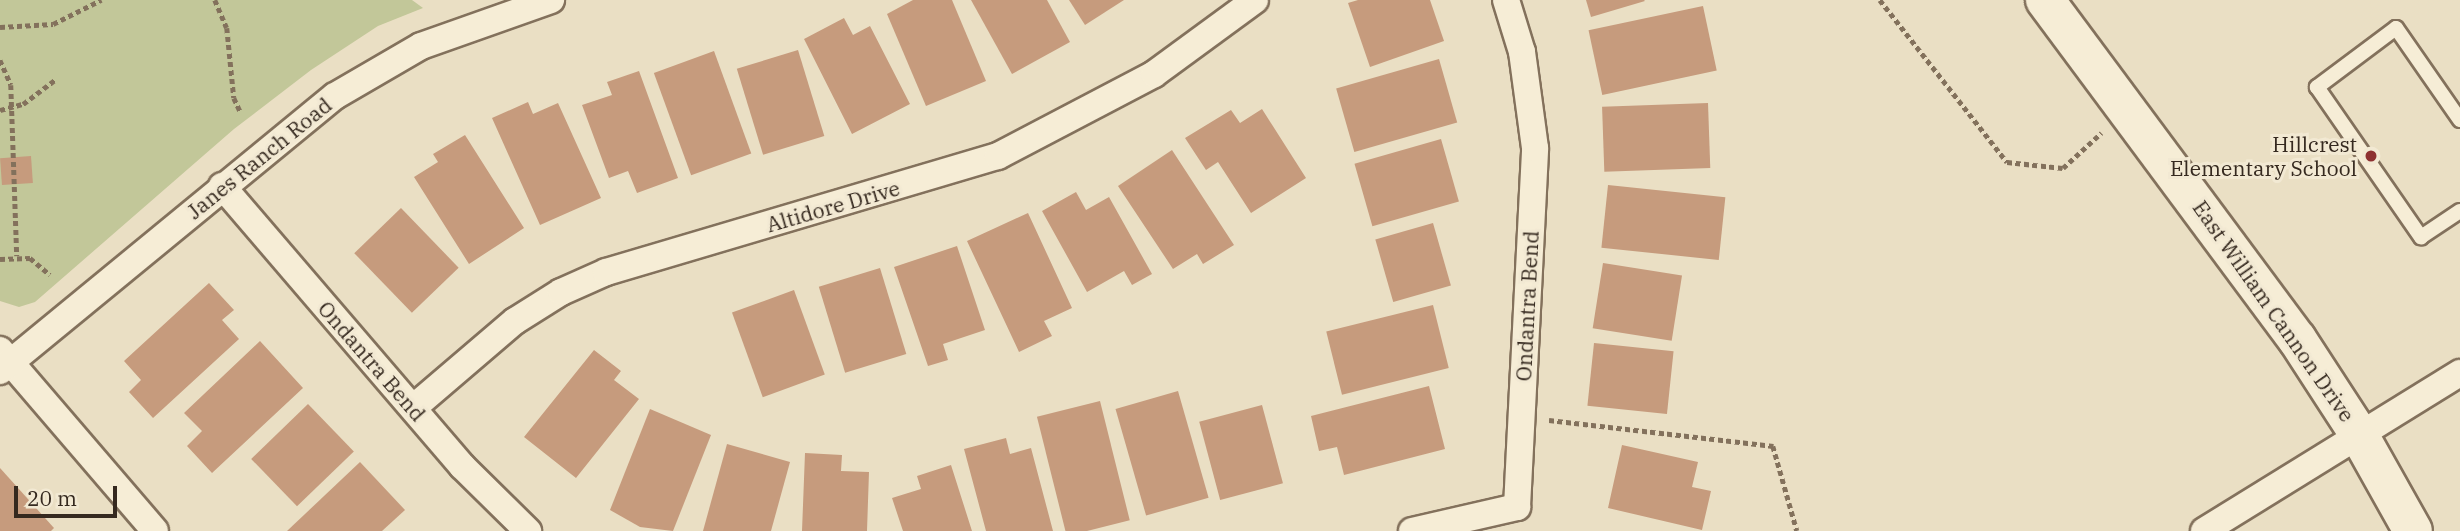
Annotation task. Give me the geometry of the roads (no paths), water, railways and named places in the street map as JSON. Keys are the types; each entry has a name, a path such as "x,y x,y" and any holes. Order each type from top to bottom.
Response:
{"main road":[{"name":"East William Cannon Drive","path":"2045,0 2239,257 2358,433 2413,531"}],"street":[{"name":"Janes Ranch Road","path":"4,361 335,96 421,46 551,0"},
{"name":"Altidore Drive","path":"413,408 515,321 561,292 606,272 998,156 1154,74 1255,0"},
{"name":"Ondantra Bend","path":"1412,531 1517,507 1535,148 1522,52 1506,0"},
{"name":"Ondantra Bend","path":"222,186 413,408 528,531"},
{"path":"4,361 155,531"},
{"path":"2204,531 2358,433 2460,373"}],"lane":[{"path":"2460,120 2396,28 2317,87 2421,237 2460,211"}],"place":[{"name":"Hillcrest Elementary School","path":"2371,156"}]}
